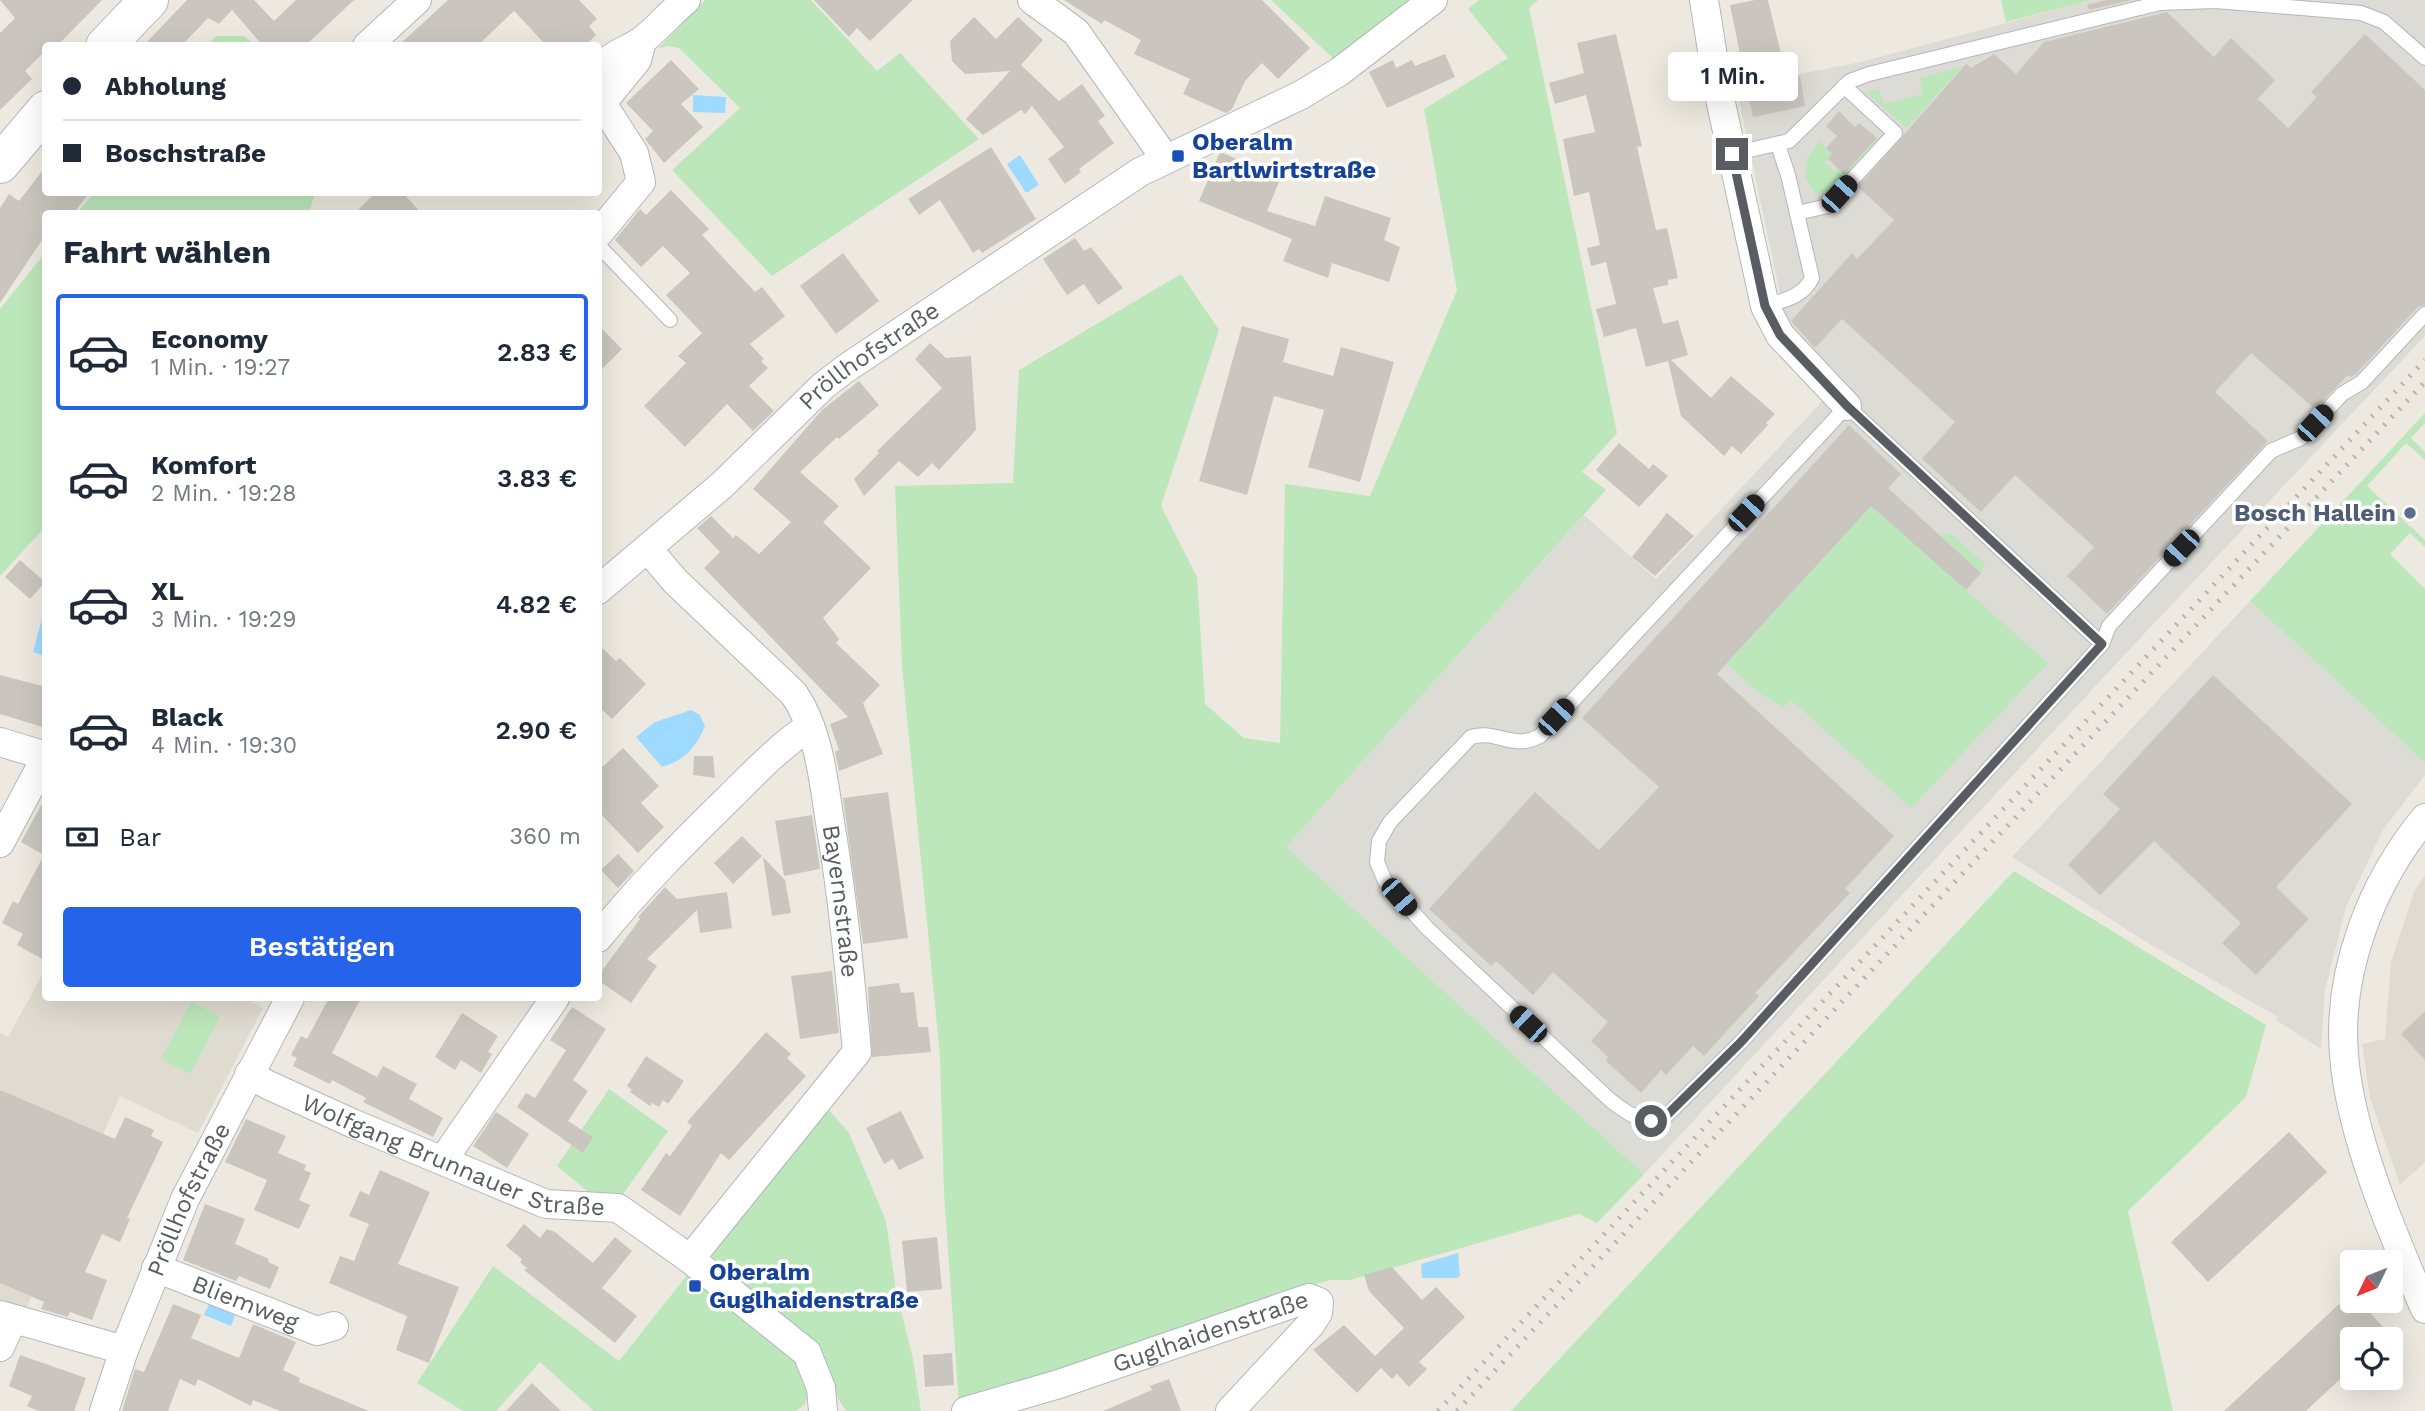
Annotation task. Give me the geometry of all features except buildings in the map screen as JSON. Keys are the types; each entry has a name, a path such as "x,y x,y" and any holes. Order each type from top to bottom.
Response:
{"main road":[{"path":"109,42 149,0"},
{"path":"0,164 42,115"}],"street":[{"path":"371,42 417,0"},
{"path":"1032,0 1076,33 1165,158"},
{"name":"Pröllhofstraße","path":"602,587 732,476 823,386 1165,158 1301,95 1339,72 1433,0"},
{"path":"1703,0 1732,154 1765,306 1780,335 1847,406"},
{"path":"602,91 637,60 642,41 667,6"},
{"path":"602,97 634,153 640,182 634,195 602,230"},
{"name":"Bayernstraße","path":"648,549 675,581 794,694 810,726 820,755 845,913 857,1052 690,1259"},
{"path":"602,933 638,889 689,837 787,741 810,726"},
{"path":"0,742 42,756"},
{"path":"0,843 42,764"},
{"path":"2425,818 2381,883 2355,948 2344,1010 2343,1032 2348,1088 2358,1125 2383,1203 2425,1309"},
{"name":"Pröllhofstraße","path":"104,1411 156,1268 203,1162 288,1001"},
{"path":"443,1160 553,1001"},
{"name":"Wolfgang Brunnauer Straße","path":"249,1073 268,1085 352,1123 546,1204 618,1208 690,1259 807,1353 821,1388 823,1411"},
{"name":"Bliemweg","path":"156,1268 317,1331 334,1326"},
{"name":"Guglhaidenstraße","path":"966,1411 1059,1384 1309,1298 1319,1302 1318,1313 1310,1325 1230,1411"},
{"path":"0,1347 7,1317 124,1350"}],"lane":[{"path":"1732,154 1778,145 1802,130 1844,86 1869,74 2160,3 2216,1 2361,13 2384,22 2425,58"},
{"path":"1797,213 1828,206 1895,133 1844,86"},
{"path":"1765,306 1798,295 1807,289 1812,278 1778,145"},
{"path":"602,249 670,320"},
{"path":"2102,644 1847,406 1540,736 1526,743 1508,742 1485,733 1471,737 1390,822 1379,841 1377,862 1385,881 1419,919 1600,1090 1634,1118 1651,1121 1666,1116 1741,1042 2102,644 2109,626 2272,451 2301,438 2342,394 2362,382 2425,314"}],"shaded area":[{"path":"2092,0 2425,0 2425,336 2114,666 1644,1174 1286,847 1584,515 1656,579 1843,379 1787,327 1736,86 1861,62"},
{"path":"2250,601 2425,763 2425,775 2383,830 2346,907 2325,990 2321,1049 2276,1020 2278,1017 2153,946 2012,857"},
{"path":"2425,875 2425,1162 2400,1185 2370,1098 2362,1044 2385,1039 2391,962 2414,892"},
{"path":"42,975 42,1001 250,1001 263,1008 198,1133 120,1096 25,1311 0,1306 0,1033 8,1037"}],"green space":[{"path":"705,0 811,0 877,71 900,53 979,139 772,276 672,170 740,108 679,48 667,46 658,49"},
{"path":"1271,0 1419,0 1337,62"},
{"path":"1479,0 1538,0 1529,8 1617,433 1582,472 1606,490 1286,847 1644,1174 1597,1223 1579,1214 1350,1280 1331,1280 1298,1289 959,1405 944,1193 940,1056 902,666 895,486 1013,483 1019,370 1181,274 1219,330 1161,506 1197,577 1205,704 1244,738 1280,743 1285,484 1370,496 1457,290 1424,109 1508,58 1468,9"},
{"path":"2001,0 2092,0 2006,22"},
{"path":"216,36 244,36 251,42 211,42"},
{"path":"1962,67 1907,128 1865,92 1878,89 1884,104 1923,94 1920,78"},
{"path":"1870,132 1879,141 1835,190 1815,194 1805,178 1807,159 1819,141 1832,154 1825,163 1835,172"},
{"path":"91,196 314,196 310,210 80,210"},
{"path":"42,257 42,530 0,576 0,309"},
{"path":"2425,413 2425,423 2411,438 2425,452 2425,460 2406,443 2367,486 2425,540 2425,547 2410,533 2390,554 2425,589 2425,763 2250,601"},
{"path":"1871,506 2048,663 1911,808 1791,700 1783,708 1758,692 1727,664"},
{"path":"1950,533 1985,564 1981,573 1942,537"},
{"path":"2014,871 2266,1025 2246,1097 2128,1211 2173,1411 1511,1411"},
{"path":"191,1002 220,1017 190,1074 161,1059"},
{"path":"609,1089 668,1131 621,1197 592,1195 557,1166"},
{"path":"828,1109 849,1133 886,1221 896,1291 913,1359 921,1411 847,1411 820,1357 714,1267 712,1255 724,1236"},
{"path":"493,1266 619,1361 688,1274 798,1362 809,1390 805,1404 796,1411 594,1411 540,1362 496,1411 463,1411 417,1383"}],"water":[{"path":"693,95 726,97 725,113 693,112"},
{"path":"1020,155 1039,185 1026,193 1007,164"},
{"path":"42,619 42,655 33,652"},
{"path":"691,710 700,715 705,726 701,734 683,757 662,767 636,737 655,722"},
{"path":"1458,1253 1460,1276 1422,1278 1421,1264"},
{"path":"210,1302 236,1313 231,1326 204,1315"}],"railway":[{"path":"1438,1411 2425,360"},
{"path":"1457,1411 2425,382"}],"place":[{"name":"Oberalm Bartlwirtstraße","path":"1178,156"},
{"name":"Bosch Hallein","path":"2410,513"},
{"name":"Oberalm Guglhaidenstraße","path":"695,1286"}],"route":[{"path":"1651,1121 1666,1116 1741,1042 2102,644 1847,406 1773,327 1765,306 1732,154"}]}
